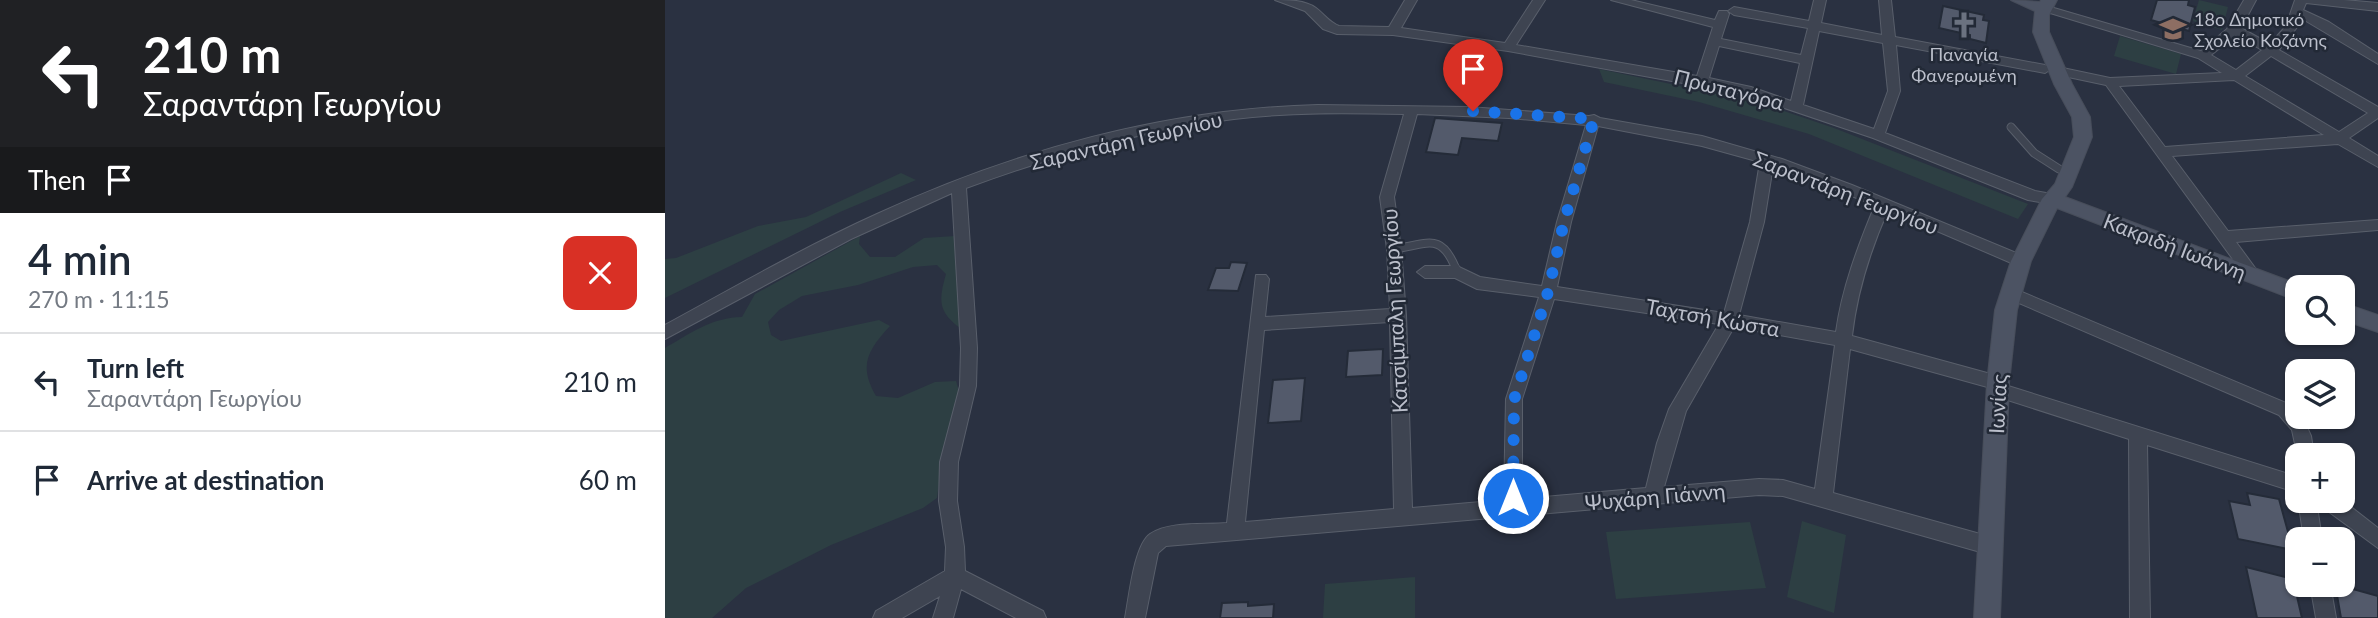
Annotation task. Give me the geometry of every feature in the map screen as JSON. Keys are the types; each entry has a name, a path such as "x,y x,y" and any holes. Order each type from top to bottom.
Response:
{"main road":[{"name":"Ιωνίας","path":"2036,3 2051,70 2071,126 2071,135 2053,184 2049,206"},
{"name":"Ιωνίας","path":"1987,618 2001,343 2010,293 2022,257 2049,206 2063,187 2081,145 2083,128 2077,109 2051,70"},
{"name":"Κακριδή Ιωάννη","path":"2049,206 2285,288"},
{"path":"2355,315 2378,324"}],"street":[{"name":"Πρωταγόρα","path":"1281,0 1309,8 1327,26 1337,30 1393,31 1508,47 1702,80 1795,106 1878,135 2033,196 2049,206"},
{"path":"1393,31 1411,0"},
{"path":"1508,47 1539,0"},
{"path":"1617,0 1725,17 1814,26 2110,82 2237,76 2273,51 2287,35 2299,6 2378,60"},
{"path":"1795,106 1820,0"},
{"path":"1868,0 1885,1 1890,40 1893,91 1878,135"},
{"path":"2202,55 2233,28 2246,12 2250,0"},
{"path":"2310,0 2378,7"},
{"path":"2036,3 2202,55 2378,162"},
{"path":"1702,80 1714,41 1725,17"},
{"path":"2162,152 2338,139 2378,112 2233,28"},
{"path":"1714,41 1806,60"},
{"path":"2110,82 2253,276"},
{"name":"Σαραντάρη Γεωργίου","path":"665,333 867,223 959,185 1049,155 1209,118 1293,110 1529,113 1594,119 1671,134 1767,159 1820,177 2022,257"},
{"name":"Κατσίμπαλη Γεωργίου","path":"1403,516 1398,315 1394,249 1387,197 1412,110"},
{"path":"1513,507 1514,400 1548,292 1564,222 1594,119"},
{"path":"1653,496 1666,443 1678,409 1730,320 1756,222 1767,159"},
{"path":"943,618 955,576 955,547 948,500 949,462 968,386 969,348 959,185"},
{"path":"1823,498 1843,340 1855,275 1883,204"},
{"path":"2224,237 2376,228"},
{"name":"Ταχτσή Κώστα","path":"1425,272 1457,272 1477,283 1730,320 1843,340 1998,387 2285,481"},
{"path":"1235,531 1261,279"},
{"path":"2010,293 2285,410 2295,418 2301,428 2303,443"},
{"path":"1256,324 1398,315"},
{"path":"2138,435 2140,618"},
{"name":"Ψυχάρη Γιάννη","path":"1135,618 1149,549 1165,537 1759,486 1783,488 1823,498 1991,546"},
{"path":"2344,513 2378,539"},
{"path":"883,618 955,576"},
{"path":"955,576 1036,618"},
{"path":"2322,597 2326,618"}],"lane":[{"path":"2011,127 2034,153 2059,169"},
{"path":"1394,249 1438,243 1448,248 1457,272"}],"shaded area":[{"path":"2199,0 2228,7 2222,30 2193,21"},
{"path":"2120,36 2181,54 2176,74 2114,56"},
{"path":"1599,69 1757,102 1834,128 2028,204 2018,219 1809,134 1699,102 1604,82"},
{"path":"901,173 916,180 840,212 665,298 665,259 676,258 758,226 806,217"},
{"path":"860,236 859,244 870,257 895,257 924,238 955,236 960,328 944,310 941,298 946,274 937,265 913,267 858,285 802,296 779,310 768,322 771,335 781,341 879,320 890,326 868,358 867,375 876,396 898,398 935,382 956,381 960,395 942,461 937,498 923,508 831,545 746,588 712,618 665,618 665,348 711,323 742,317 755,294"},
{"path":"1802,521 1846,535 1834,613 1787,597"},
{"path":"1750,522 1766,588 1616,599 1606,532"},
{"path":"1415,577 1415,618 1323,618 1325,584"}],"building":[{"path":"2157,0 2189,0 2188,5 2195,7 2189,31 2151,20"},
{"name":"Παναγία Φανερωμένη","path":"1943,6 1984,15 1983,20 1989,21 1986,43 1970,39 1970,35 1939,28"},
{"path":"1435,118 1502,123 1498,141 1462,138 1458,155 1426,152"},
{"path":"1231,262 1247,263 1238,291 1208,290 1216,268 1229,268"},
{"path":"1383,349 1382,375 1346,377 1348,351"},
{"path":"1305,378 1301,421 1268,423 1273,380"},
{"path":"2247,493 2279,499 2287,527 2285,548 2238,539 2229,501 2250,505"},
{"path":"2246,567 2285,577 2285,597 2297,597 2302,618 2257,618"},
{"path":"2355,590 2378,596 2378,618 2341,618 2337,597 2355,597"},
{"path":"1248,602 1248,606 1274,604 1273,618 1220,618 1222,603"}],"place":[{"name":"Παναγία Φανερωμένη","path":"1964,25"},
{"name":"18ο Δημοτικό Σχολείο Κοζάνης","path":"2173,29"}],"route":[{"path":"1473,111 1594,119 1564,222 1548,292 1514,400 1513,498"}]}
